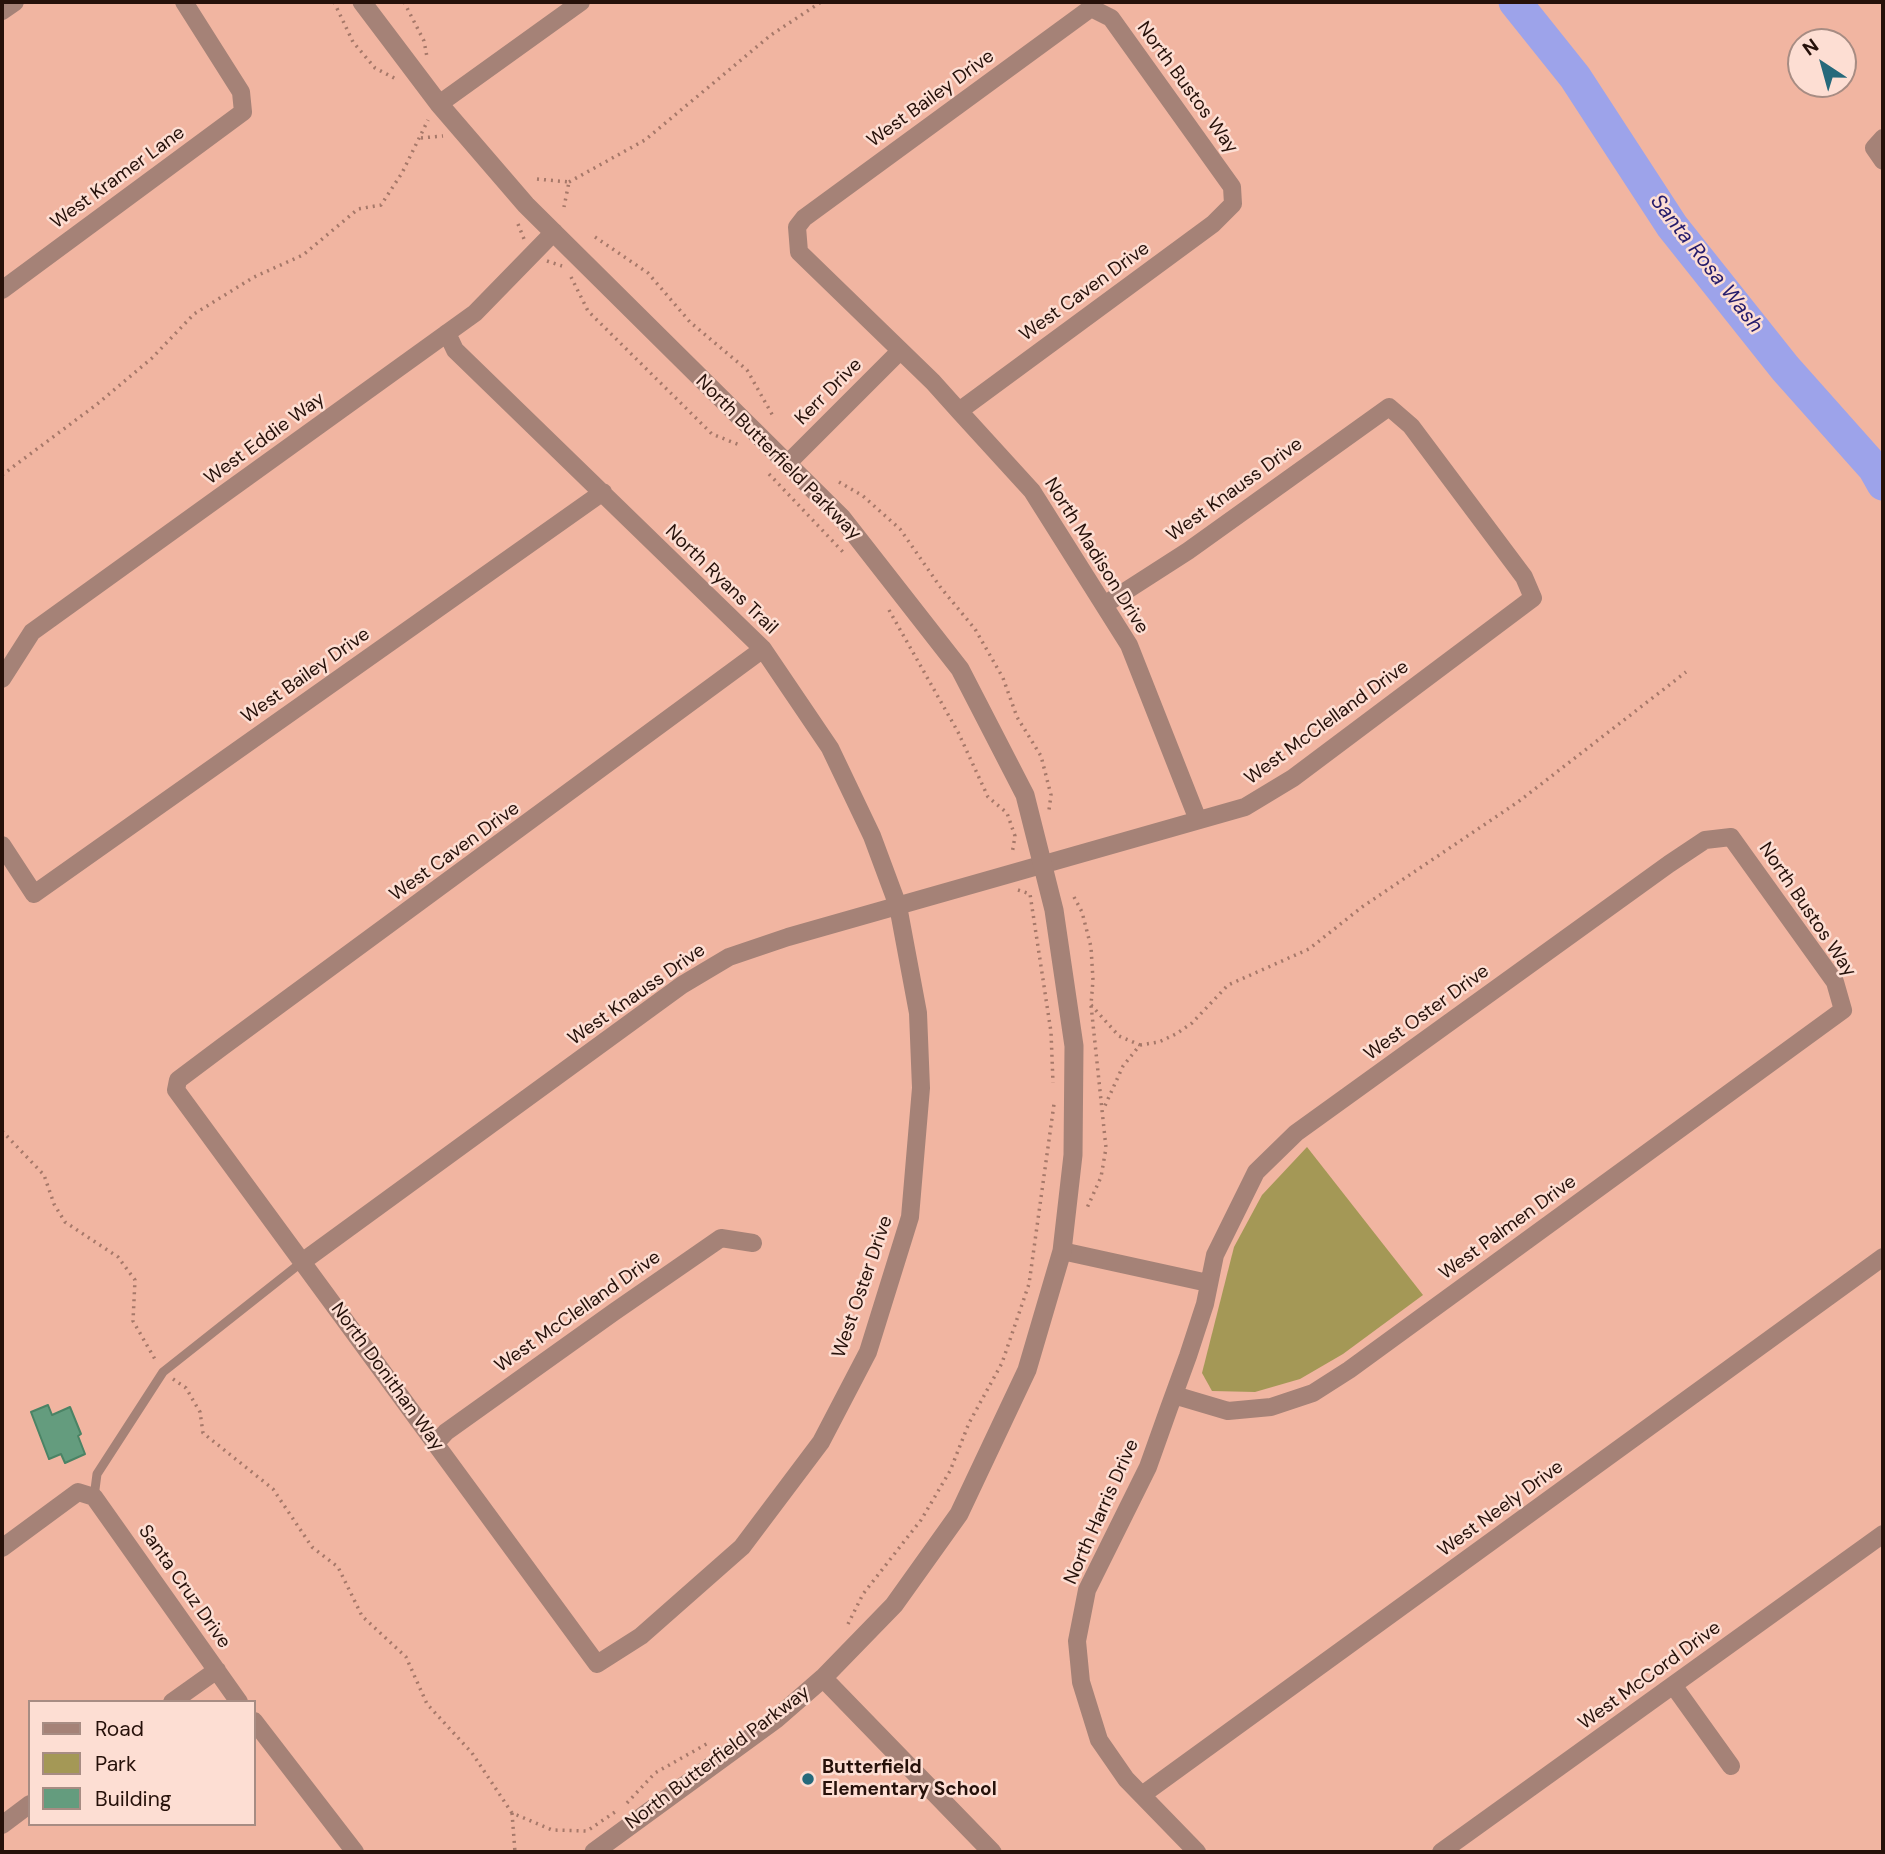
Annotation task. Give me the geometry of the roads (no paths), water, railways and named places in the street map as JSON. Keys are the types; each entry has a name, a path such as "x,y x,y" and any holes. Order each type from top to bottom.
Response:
{"street":[{"path":"2,11 15,2"},
{"name":"West Kramer Lane","path":"2,290 243,113 241,92 184,2"},
{"name":"North Butterfield Parkway","path":"362,2 430,113 510,187 681,361 842,518 960,669 1025,794 1045,866 1074,1046 1073,1155 1062,1251 1027,1370 960,1514 894,1605 823,1678 776,1719 594,1852"},
{"path":"430,113 560,8 581,2"},
{"name":"North Bustos Way","path":"1091,8 1111,18 1232,187 1233,204"},
{"name":"West Bailey Drive","path":"797,227 804,218 1091,8"},
{"name":"West Caven Drive","path":"959,411 1193,239 1233,204"},
{"name":"North Madison Drive","path":"797,227 799,252 959,411 1032,491 1129,645 1198,820"},
{"name":"West Eddie Way","path":"2,679 32,632 475,313 554,232"},
{"name":"North Ryans Trail","path":"447,333 456,350 763,649 830,748 872,836 898,906"},
{"name":"Kerr Drive","path":"788,463 900,351"},
{"name":"West Knauss Drive","path":"1104,605 1188,551 1389,407 1411,426 1524,577 1533,598"},
{"name":"West Bailey Drive","path":"2,845 34,894 603,492"},
{"name":"West McClelland Drive","path":"1045,866 1245,807 1293,778 1533,598"},
{"name":"West Caven Drive","path":"176,1090 178,1080 763,649"},
{"name":"North Bustos Way","path":"1731,837 1835,982 1843,1010"},
{"name":"West Oster Drive","path":"1208,1283 1215,1255 1256,1172 1296,1133 1669,863 1705,840 1731,837"},
{"name":"West Knauss Drive","path":"302,1262 682,985 729,957 788,937 1045,866"},
{"name":"West Oster Drive","path":"597,1664 641,1636 742,1547 821,1442 868,1352 910,1217 921,1088 918,1013 898,906"},
{"name":"West Palmen Drive","path":"1174,1395 1228,1411 1271,1407 1313,1393 1349,1370 1843,1010"},
{"name":"North Donithan Way","path":"176,1090 597,1664"},
{"name":"West McClelland Drive","path":"436,1443 446,1432 721,1238 753,1243"},
{"path":"1062,1251 1208,1283"},
{"name":"West Neely Drive","path":"1142,1795 1883,1257"},
{"name":"North Harris Drive","path":"1197,1852 1126,1779 1099,1740 1081,1682 1077,1641 1087,1590 1148,1467 1205,1304 1208,1283"},
{"path":"2,1548 78,1492 94,1497"},
{"name":"Santa Cruz Drive","path":"94,1497 238,1700"},
{"name":"West McCord Drive","path":"1441,1852 1467,1845 1673,1685 1883,1534"},
{"path":"175,1700 216,1670"},
{"path":"823,1678 992,1852"},
{"path":"1673,1685 1731,1766"},
{"path":"256,1724 355,1852"},
{"path":"2,1825 28,1806"}],"lane":[{"path":"94,1497 97,1474 163,1372 302,1262"}],"waterway":[{"name":"Santa Rosa Wash","path":"1515,2 1575,77 1672,226 1785,368 1874,468 1883,484"}],"place":[{"name":"Butterfield Elementary School","path":"808,1779"}]}
